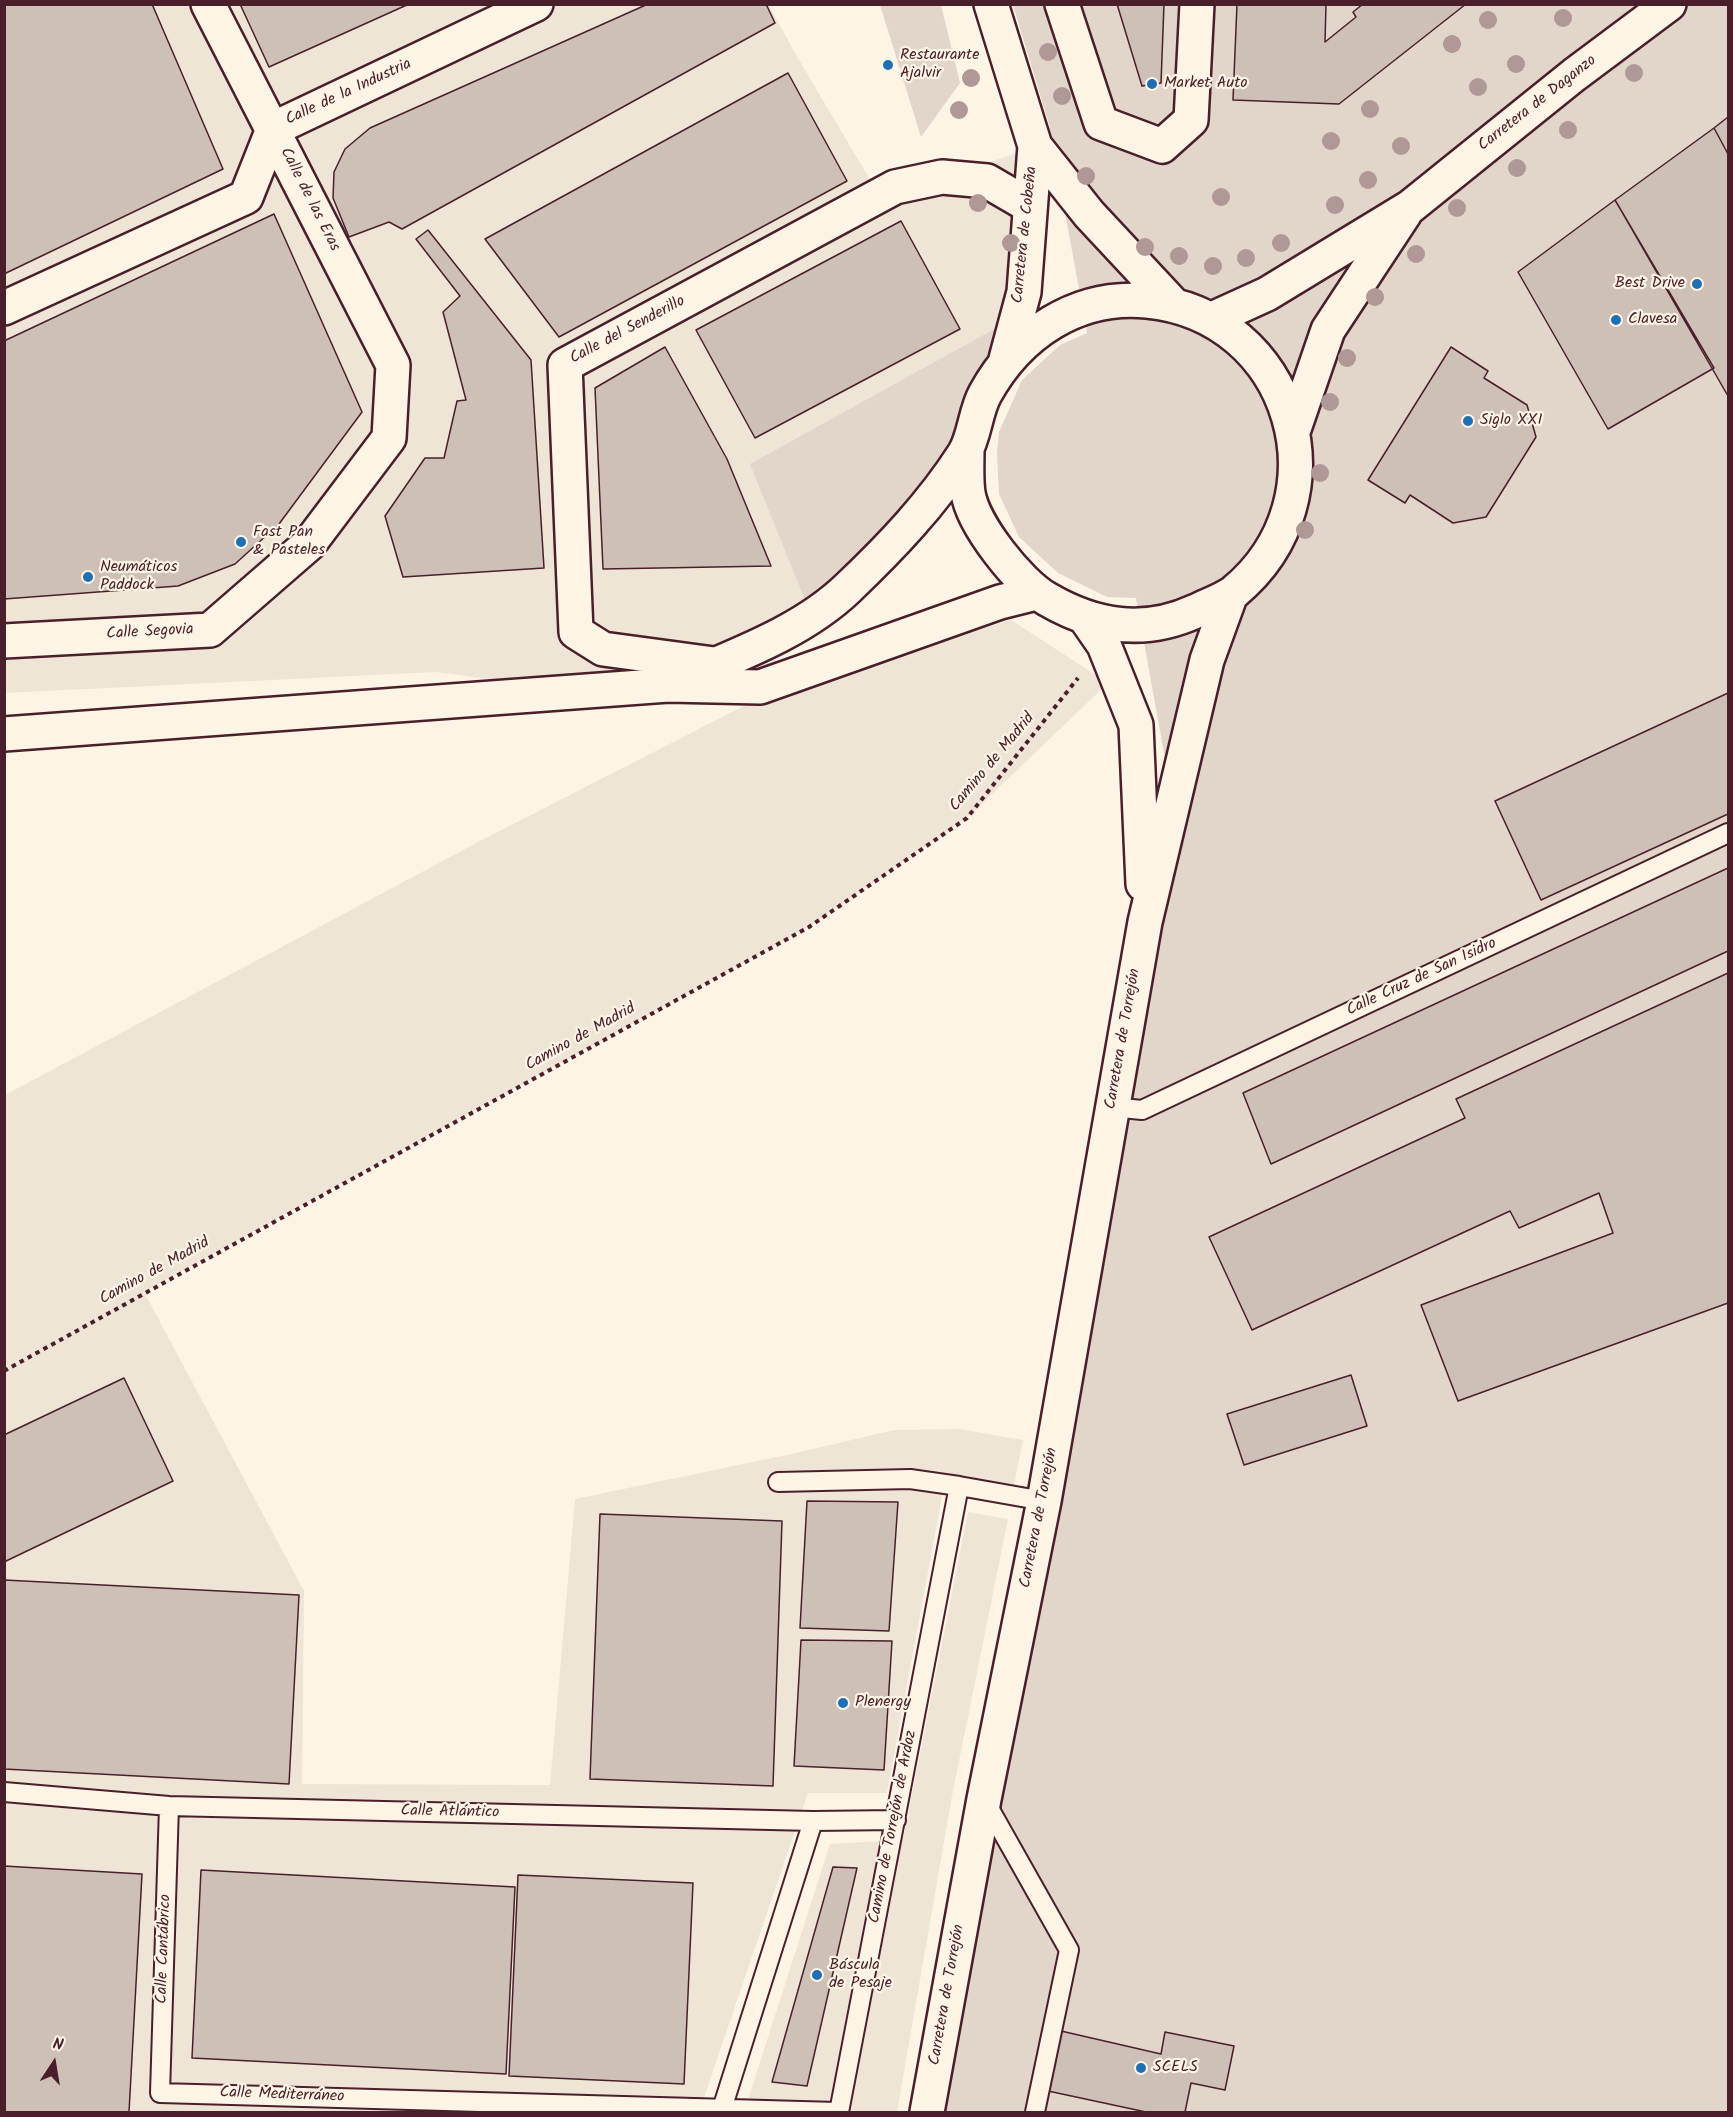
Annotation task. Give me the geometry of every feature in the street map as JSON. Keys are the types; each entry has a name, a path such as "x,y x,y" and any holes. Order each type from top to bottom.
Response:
{"street":[{"name":"Calle de las Eras","path":"208,4 393,365"},
{"name":"Calle de la Industria","path":"4,308 246,197 273,129 536,4"},
{"name":"Carretera de Cobeña","path":"991,4 1035,146 1089,214 1172,303"},
{"path":"1062,4 1101,123 1161,146 1191,120 1197,4"},
{"name":"Carretera de Daganzo","path":"1410,207 1574,75 1669,4"},
{"name":"Carretera de Cobeña","path":"1006,359 1024,292 1035,146"},
{"name":"Calle del Senderillo","path":"714,664 603,649 576,632 565,365 895,187 942,177 987,181 1030,206"},
{"path":"1212,319 1267,294 1410,207"},
{"path":"1294,429 1328,330 1410,207"},
{"path":"1095,632 1113,624 1140,625 1179,618 1231,594 1255,571 1282,528 1296,479 1294,429 1278,385 1250,347 1212,319 1172,303 1126,299 1081,307 1040,328 1006,359 983,397 967,450 968,496 1005,563 1036,593 1095,632 1136,724 1145,922"},
{"name":"Calle Segovia","path":"4,640 210,630 309,544 389,438 393,365"},
{"path":"668,685 789,630 844,592 918,518 967,450"},
{"path":"4,734 668,685 760,687 1000,602 1036,593"},
{"path":"1145,922 1207,660 1231,594"},
{"name":"Carretera de Torrejón","path":"927,2112 984,1799 1044,1501 1145,922"}],"lane":[{"name":"Calle Cruz de San Isidro","path":"1112,1107 1142,1110 1728,833"},
{"path":"778,1482 910,1479 1044,1501"},
{"name":"Camino de Torrejón de Ardoz","path":"838,2112 959,1486"},
{"name":"Calle Atlántico","path":"4,1792 169,1806 813,1821 896,1820"},
{"path":"984,1799 1069,1950 1035,2112"},
{"name":"Calle Cantábrico","path":"160,2093 169,1806"},
{"path":"722,2110 813,1821"},
{"name":"Calle Mediterráneo","path":"160,2093 838,2112"}],"path":[{"name":"Camino de Madrid","path":"4,1371 809,927 967,818 1095,632"}],"shaded area":[{"path":"4,5 769,5 872,183 966,170 1035,147 1008,323 927,492 764,674 594,693 436,672 5,693"},
{"path":"880,5 941,5 960,83 921,137"},
{"path":"1013,5 1728,5 1728,2112 937,2112 1169,781 1136,598 1107,597 1058,573 1019,537 999,494 997,453 999,432 1022,380 1060,345 1087,333 1049,124"},
{"path":"1007,322 926,492 812,617 750,464"},
{"path":"1011,620 1108,683 967,818 809,927 144,1292 304,1591 302,1784 550,1785 575,1499 894,1430 959,1429 1023,1440 1014,1485 946,1475 887,1793 808,1793 699,2112 5,2112 5,1095 480,841 767,694"},
{"path":"968,1512 1008,1519 952,1796 897,2112 744,2112 830,1844 903,1840"}],"building":[{"path":"4,4 152,4 223,169 4,274"},
{"path":"240,4 409,4 269,67"},
{"path":"648,4 766,4 775,23 402,229 389,222 349,237 333,198 334,172 345,149 370,128"},
{"path":"1117,4 1164,4 1161,83 1142,86"},
{"path":"1237,4 1326,4 1325,42 1356,17 1353,12 1363,4 1466,4 1339,104 1233,100"},
{"path":"788,73 847,181 559,337 485,239"},
{"path":"1728,117 1728,154 1714,128"},
{"name":"Best Drive","path":"1714,128 1728,154 1728,396 1615,200"},
{"name":"Clavesa","path":"1615,200 1714,368 1608,429 1518,272"},
{"path":"274,214 362,412 279,524 235,564 178,586 4,599 4,341"},
{"path":"901,221 960,329 755,438 696,330"},
{"path":"428,230 531,360 544,568 403,577 385,516 425,458 444,458 457,401 466,400 443,312 460,296 416,239"},
{"path":"665,347 727,459 771,566 603,569 595,388"},
{"name":"Siglo XXI","path":"1451,347 1488,371 1484,378 1527,405 1536,437 1486,517 1453,523 1410,495 1405,503 1368,480"},
{"path":"1728,693 1728,814 1541,900 1495,801"},
{"path":"1728,868 1728,951 1271,1164 1243,1093"},
{"path":"1728,973 1728,1303 1458,1401 1421,1305 1613,1233 1599,1193 1519,1228 1510,1211 1252,1330 1209,1237 1465,1118 1456,1099"},
{"path":"1351,1375 1367,1426 1244,1465 1227,1414"},
{"path":"124,1378 173,1481 4,1562 4,1435"},
{"path":"807,1501 898,1502 889,1631 800,1628"},
{"path":"600,1514 782,1521 773,1786 590,1779"},
{"path":"4,1580 299,1595 289,1784 4,1769"},
{"name":"Plenergy","path":"801,1640 892,1641 884,1770 794,1766"},
{"path":"4,1866 142,1874 129,2112 4,2112"},
{"name":"Báscula de Pesaje","path":"833,1867 857,1868 807,2086 772,2082"},
{"path":"201,1870 515,1887 506,2074 192,2058"},
{"path":"518,1875 693,1883 684,2084 509,2076"},
{"name":"SCELS","path":"1061,2031 1161,2054 1165,2032 1234,2046 1225,2090 1191,2083 1185,2112 1146,2112 1048,2091"}],"place":[{"name":"Restaurante Ajalvir","path":"888,65"},
{"name":"Market Auto","path":"1152,84"},
{"name":"Best Drive","path":"1697,284"},
{"name":"Clavesa","path":"1616,320"},
{"name":"Siglo XXI","path":"1468,421"},
{"name":"Fast Pan & Pasteles","path":"241,542"},
{"name":"Neumáticos Paddock","path":"88,577"},
{"name":"Plenergy","path":"843,1703"},
{"name":"Báscula de Pesaje","path":"817,1975"},
{"name":"SCELS","path":"1141,2068"}]}
